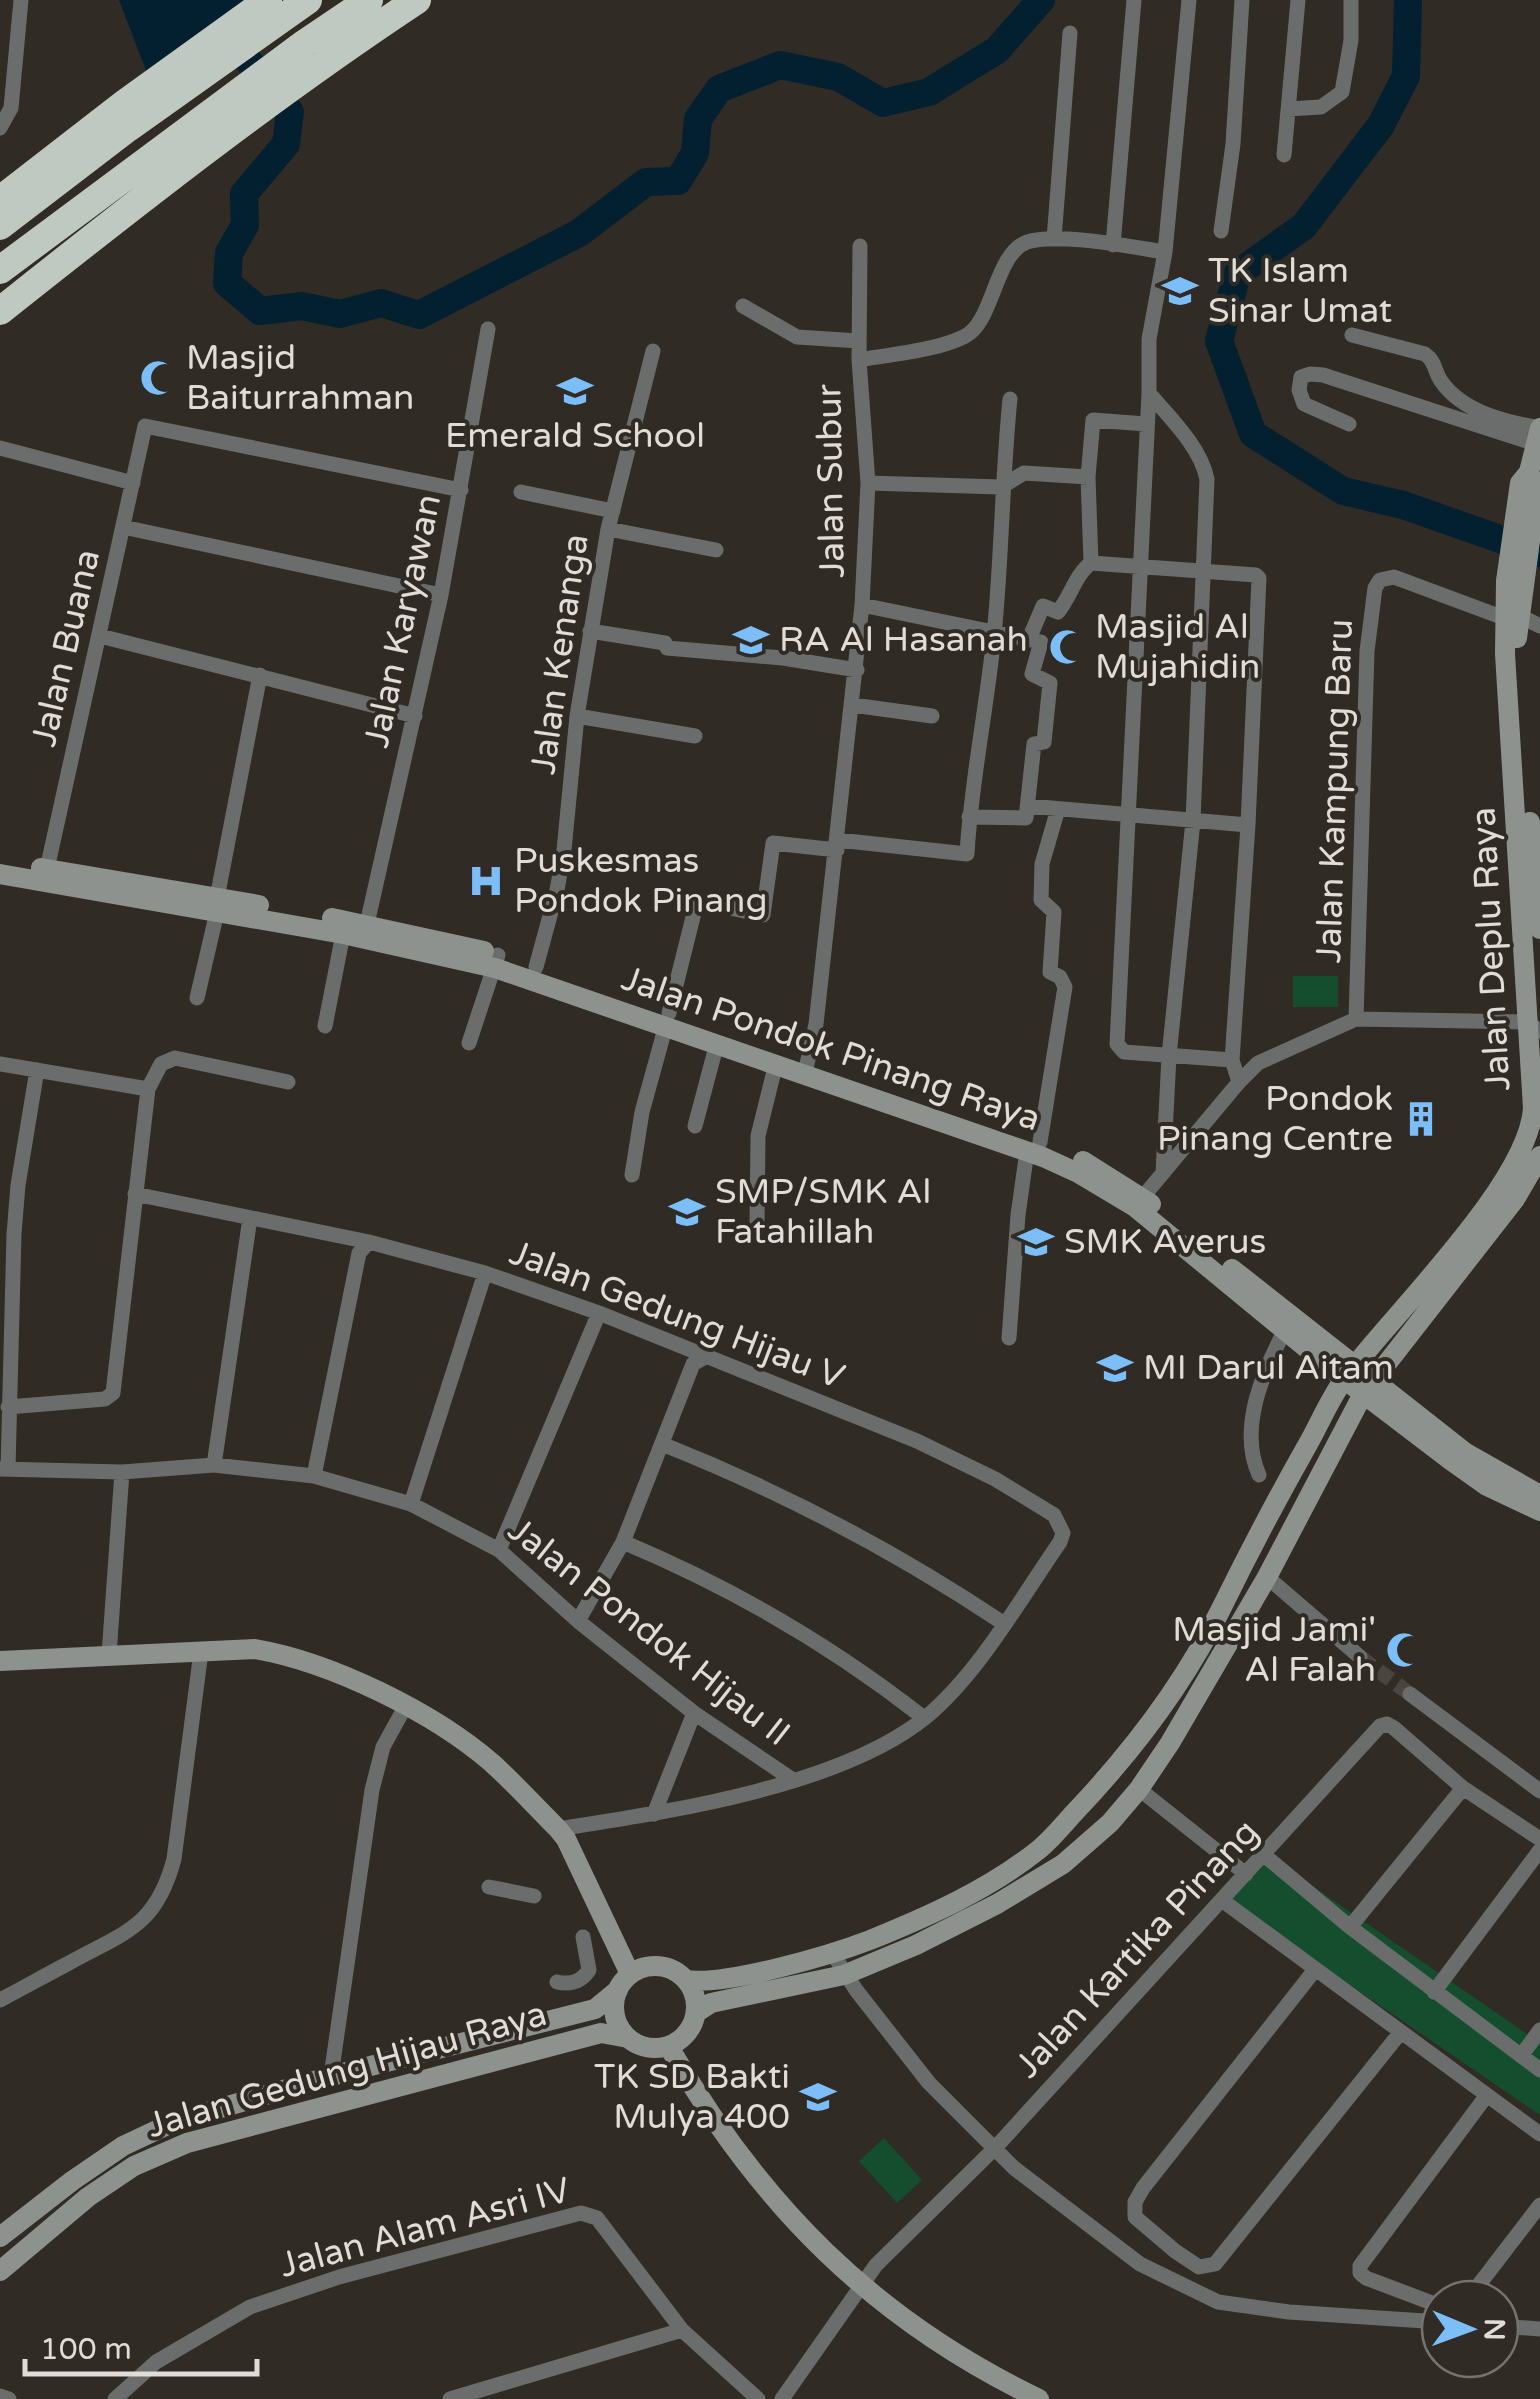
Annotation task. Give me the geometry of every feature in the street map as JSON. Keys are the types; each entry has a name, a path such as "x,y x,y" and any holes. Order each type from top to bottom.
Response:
{"highway":[{"path":"0,270 165,163 315,52 369,0"},
{"path":"315,52 418,0"},
{"path":"0,200 288,4"},
{"path":"0,226 126,115"},
{"path":"0,312 165,163"}],"main road":[{"name":"Jalan Deplu Raya","path":"1368,1387 1515,1199 1535,1158 1535,937 1511,617 1539,433"},
{"name":"Jalan Deplu Raya","path":"1511,617 1535,830 1540,910 1535,937"},
{"name":"Jalan Pondok Pinang Raya","path":"0,861 46,875 497,961 1040,1149 1078,1173 1139,1202 1368,1387 1462,1469 1487,1486 1540,1511"},
{"name":"Jalan Pondok Pinang Raya","path":"0,874 46,875"},
{"name":"Jalan Pondok Pinang Raya","path":"668,1019 717,1043 776,1063 807,1067"},
{"name":"Jalan Deplu Raya","path":"1350,1373 1465,1234 1535,1158"},
{"name":"Jalan Pondok Pinang Raya","path":"1139,1202 1286,1330 1350,1373"},
{"path":"686,1980 709,1981 833,1954 916,1921 991,1882 1038,1850 1114,1771 1148,1728 1221,1610 1275,1502 1350,1373"},
{"name":"Jalan Pondok Pinang Raya","path":"1368,1387 1466,1453 1540,1495"},
{"path":"697,2012 711,2004 844,1975 981,1912 1063,1864 1110,1823 1170,1744 1267,1578 1368,1387"},
{"path":"1221,1610 1235,1611 1243,1619"},
{"path":"0,1662 255,1649 294,1656 375,1689 490,1762 566,1839 624,1982 615,2016 628,2038 647,2048 669,2047 688,2033 697,2012 693,1990 677,1972 653,1966 624,1982"},
{"name":"Jalan Gedung Hijau Raya","path":"0,2236 123,2146 176,2122 330,2076 595,2008 624,1982"},
{"name":"Jalan Gedung Hijau Raya","path":"0,2271 88,2197 134,2166 186,2142 601,2033 628,2038"},
{"path":"669,2047 702,2104 757,2180 860,2284 936,2342 1039,2399"}],"street":[{"path":"0,128 11,108 21,0"},
{"path":"1113,245 1134,0"},
{"path":"1189,0 1165,252 1148,339 1150,393 1117,1044 1120,1050 1232,1060"},
{"path":"1221,230 1234,144 1242,0"},
{"path":"1284,155 1298,0"},
{"path":"1288,109 1322,107 1342,92 1351,40 1352,0"},
{"path":"1070,34 1054,239 1165,252"},
{"name":"Jalan Subur","path":"807,1067 838,845 862,605 868,482 859,360 963,337 977,325 1017,248 1028,242 1054,239"},
{"path":"859,360 860,246"},
{"path":"743,306 797,337 859,340"},
{"name":"Jalan Karyawan","path":"325,1026 358,932 415,716 461,490 488,330"},
{"path":"1352,335 1425,354 1452,395 1495,419 1539,433"},
{"name":"Jalan Kenanga","path":"534,973 558,890 578,716 608,529 653,351"},
{"path":"1349,424 1304,404 1299,390 1301,377 1323,375 1539,433"},
{"path":"1150,393 1186,438 1206,473 1193,821 1168,1056 1164,1173"},
{"path":"632,1175 639,1123 697,900 763,915 773,843 966,856 995,632 1010,399"},
{"path":"1091,562 1088,477 1092,420 1146,424"},
{"name":"Jalan Buana","path":"46,875 146,426 461,490"},
{"path":"0,448 133,483"},
{"path":"868,482 1002,487 1024,473 1088,477"},
{"path":"520,492 612,510"},
{"path":"123,527 441,595"},
{"path":"608,529 716,550"},
{"path":"969,816 1023,820 1034,744 1044,742 1050,683 1032,674 1035,640 1043,606 1058,612 1070,597 1080,571 1091,562 1259,578 1232,1060 1239,1082"},
{"name":"Jalan Kampung Baru","path":"1356,1019 1366,651 1375,588 1380,580 1394,577 1511,617"},
{"name":"Jalan Subur","path":"862,605 1035,640"},
{"path":"1511,617 1540,626"},
{"path":"590,632 666,642 667,648 784,658 857,670"},
{"path":"100,636 415,716"},
{"path":"197,998 260,675"},
{"path":"853,705 932,716"},
{"path":"578,716 696,736"},
{"path":"1028,806 1248,824"},
{"path":"1009,1338 1018,1215 1040,1149 1065,988 1060,977 1050,972 1054,912 1041,900 1042,864 1058,809"},
{"path":"469,1043 497,961"},
{"path":"1139,1202 1258,1063 1356,1019 1534,1026"},
{"path":"694,1126 717,1043"},
{"path":"8,1407 105,1399 114,1388 148,1089 161,1064 174,1058 288,1082"},
{"path":"756,1224 758,1136 776,1063"},
{"path":"0,1064 148,1089"},
{"path":"4,1469 17,1201 37,1070"},
{"name":"Jalan Gedung Hijau V","path":"134,1194 369,1242 485,1273 599,1313 918,1440 996,1479 1054,1515 1062,1526 1060,1542 1004,1624 947,1696 924,1718 873,1749 793,1780 654,1814 558,1829"},
{"path":"214,1465 250,1218"},
{"path":"314,1476 359,1253 369,1242"},
{"path":"411,1504 485,1273"},
{"path":"499,1550 599,1313"},
{"path":"1259,1475 1252,1452 1256,1401 1262,1378 1286,1330"},
{"path":"578,1621 624,1542 693,1364 708,1356"},
{"path":"662,1444 722,1467 838,1522 922,1570 1004,1624"},
{"name":"Jalan Pondok Hijau II","path":"4,1469 122,1472 214,1465 314,1476 411,1504 499,1550 578,1621 694,1713 793,1780"},
{"path":"110,1655 122,1472"},
{"path":"624,1542 715,1582 788,1622 924,1718"},
{"path":"1267,1578 1360,1657"},
{"path":"0,2000 132,1930 156,1905 174,1859 201,1652"},
{"path":"1410,1694 1540,1791"},
{"path":"330,2076 372,1790 383,1748 404,1707"},
{"path":"654,1814 694,1713"},
{"name":"Jalan Kartika Pinang","path":"782,2399 860,2284 995,2148 1380,1726 1394,1728 1463,1788"},
{"path":"1350,1927 1463,1788 1540,1839"},
{"path":"1139,1789 1246,1874"},
{"path":"1434,1992 1540,1850"},
{"path":"1264,1855 1350,1927 1540,2070"},
{"path":"489,1886 534,1896"},
{"path":"1223,1901 1540,2134"},
{"path":"558,1982 568,1984 584,1978 589,1970 583,1938"},
{"path":"833,1954 844,1975 929,2082 1014,2168 1140,2264 1218,2302 1270,2310 1420,2321"},
{"path":"1314,1971 1142,2188 1136,2202 1135,2217 1193,2263 1210,2267 1400,2033"},
{"path":"1521,2056 1540,2030"},
{"path":"1420,2298 1366,2278 1360,2273 1360,2266 1487,2095"},
{"path":"1483,2279 1540,2205"},
{"name":"Jalan Alam Asri IV","path":"115,2399 156,2362 250,2307 339,2276 581,2213 597,2218 682,2330 758,2399"},
{"path":"450,2399 682,2330"},
{"path":"0,2396 9,2399"}],"green space":[{"path":"1293,976 1338,976 1338,1007 1293,1007"},
{"path":"1269,1856 1540,2043 1540,2115 1227,1901"},
{"path":"884,2138 922,2180 897,2203 859,2161"}],"water":[{"path":"119,0 252,0 147,73"}],"waterway":[{"path":"199,0 290,112 286,144 244,194 245,225 229,253 227,283 260,311 302,306 340,314 381,303 419,315 579,233 646,182 678,181 695,153 698,119 719,89 780,65 838,77 883,103 929,92 997,50 1041,0"},
{"path":"1408,0 1406,76 1381,125 1304,226 1237,274 1219,341 1253,434 1343,491 1403,505 1540,553"}],"tunnel":[{"path":"1360,1657 1410,1694"}],"place":[{"name":"TK Islam Sinar Umat","path":"1180,291"},
{"name":"Masjid Baiturrahman","path":"158,378"},
{"name":"Emerald School","path":"575,391"},
{"name":"RA Al Hasanah","path":"751,640"},
{"name":"Masjid Al Mujahidin","path":"1067,647"},
{"name":"Puskesmas Pondok Pinang","path":"486,881"},
{"name":"Pondok Pinang Centre","path":"1421,1119"},
{"name":"SMP/SMK Al Fatahillah","path":"687,1212"},
{"name":"SMK Averus","path":"1036,1242"},
{"name":"MI Darul Aitam","path":"1115,1368"},
{"name":"Masjid Jami' Al Falah","path":"1404,1650"},
{"name":"TK SD Bakti Mulya 400","path":"818,2097"}]}
